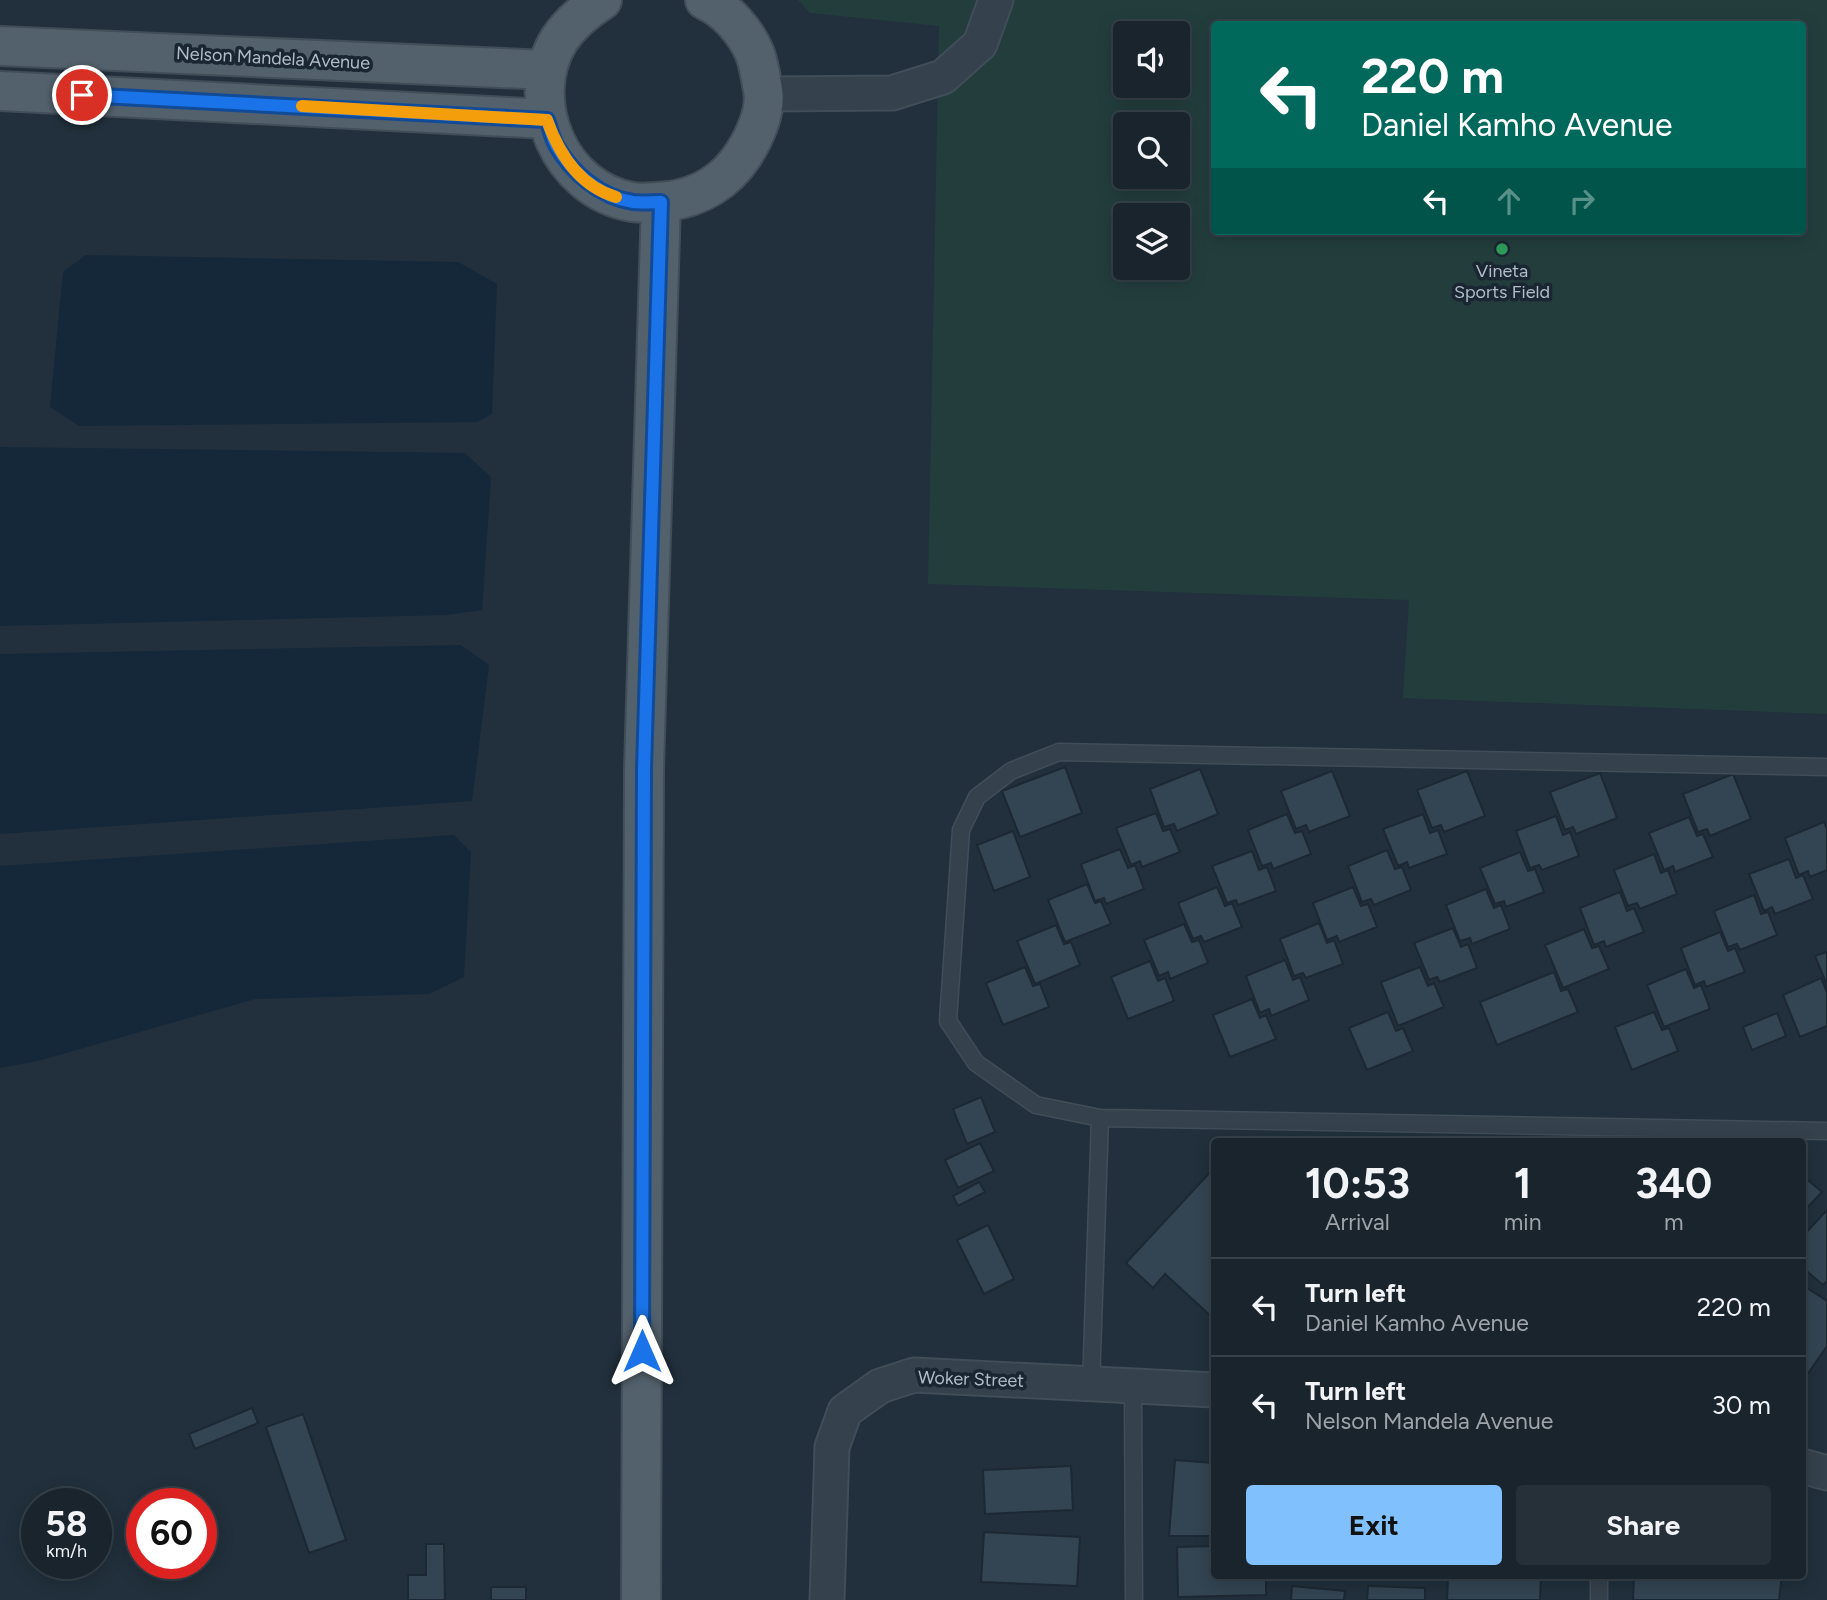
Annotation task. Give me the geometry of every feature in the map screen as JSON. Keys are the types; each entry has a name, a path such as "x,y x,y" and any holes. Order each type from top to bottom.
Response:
{"main road":[{"path":"601,0 579,15 559,40 547,71 544,95 547,120 555,143 569,164 587,182 608,194 632,202 688,198 714,186 736,166 752,142 764,94 755,54 738,26 715,4 705,0"},
{"name":"Nelson Mandela Avenue","path":"0,46 547,71"},
{"path":"0,91 547,120"},
{"path":"641,1600 644,769 661,202"}],"street":[{"path":"764,94 892,93 943,77 980,44 996,0"},
{"name":"Woker Street","path":"827,1600 832,1447 845,1411 880,1386 914,1375 1211,1390"},
{"path":"1806,1467 1827,1473"}],"lane":[{"path":"1827,767 1059,752 1011,771 976,797 961,830 948,1021 976,1063 1036,1105 1100,1118 1827,1131"},
{"path":"1091,1385 1100,1118"},
{"path":"1133,1385 1134,1600"},
{"path":"1599,1579 1599,1600"}],"green space":[{"path":"798,0 1827,0 1827,714 1403,698 1409,600 928,584 939,26 810,13"}],"water":[{"path":"86,255 458,262 497,284 492,414 477,422 79,426 50,407 63,272"},
{"path":"0,447 465,453 491,477 482,610 446,615 0,626"},
{"path":"461,645 489,665 472,801 0,834 0,654"},
{"path":"454,835 471,852 464,977 429,994 255,999 38,1061 0,1068 0,866"}],"building":[{"path":"1065,767 1082,813 1020,837 1002,791"},
{"path":"1200,769 1218,814 1177,831 1174,824 1164,827 1150,789"},
{"path":"1332,771 1350,816 1309,832 1306,825 1296,829 1281,791"},
{"path":"1467,771 1485,816 1444,832 1441,825 1432,828 1417,790"},
{"path":"1600,773 1617,818 1576,834 1573,827 1565,830 1550,792"},
{"path":"1733,774 1751,819 1710,836 1707,829 1698,832 1683,794"},
{"path":"1156,813 1163,831 1170,829 1180,852 1142,867 1140,861 1131,865 1116,828"},
{"path":"1287,814 1295,833 1302,831 1311,854 1273,869 1271,863 1262,866 1248,830"},
{"path":"1423,814 1430,833 1438,830 1447,854 1409,868 1407,862 1398,866 1383,829"},
{"path":"1556,816 1563,835 1570,832 1579,856 1542,870 1539,865 1530,868 1516,831"},
{"path":"1689,817 1697,836 1703,834 1713,857 1675,872 1673,866 1664,870 1649,833"},
{"path":"1824,822 1827,829 1827,870 1810,877 1808,871 1799,875 1785,838"},
{"path":"1013,831 1030,877 994,891 977,845"},
{"path":"1120,849 1128,868 1135,865 1144,889 1106,904 1104,898 1095,901 1081,864"},
{"path":"1387,850 1395,869 1402,867 1411,890 1374,905 1371,899 1362,902 1348,866"},
{"path":"1252,851 1259,870 1267,867 1276,891 1238,905 1236,900 1227,903 1212,866"},
{"path":"1520,852 1528,871 1535,869 1544,892 1506,907 1504,901 1495,904 1480,868"},
{"path":"1654,854 1661,873 1668,870 1677,894 1640,909 1637,903 1628,906 1614,870"},
{"path":"1789,859 1796,878 1803,875 1813,899 1775,914 1772,907 1764,911 1749,874"},
{"path":"1087,884 1095,903 1101,901 1111,924 1065,942 1048,900"},
{"path":"1217,887 1225,906 1232,903 1242,927 1204,942 1201,936 1193,939 1178,903"},
{"path":"1353,887 1361,906 1368,904 1377,927 1339,942 1337,936 1327,940 1313,903"},
{"path":"1486,889 1494,908 1501,905 1510,929 1472,944 1470,938 1460,941 1446,905"},
{"path":"1620,892 1627,911 1634,908 1644,932 1606,947 1604,941 1594,945 1580,908"},
{"path":"1754,895 1761,914 1768,912 1777,935 1740,950 1737,944 1728,947 1714,911"},
{"path":"1319,923 1327,943 1334,940 1343,964 1306,978 1303,973 1294,976 1280,939"},
{"path":"1184,924 1192,942 1199,940 1208,963 1170,979 1168,972 1159,976 1144,940"},
{"path":"1056,925 1064,944 1071,942 1080,965 1035,984 1017,941"},
{"path":"1453,928 1461,947 1468,944 1477,968 1440,982 1437,977 1429,980 1414,943"},
{"path":"1584,929 1592,948 1599,946 1609,969 1563,988 1545,945"},
{"path":"1720,932 1728,951 1735,948 1745,972 1706,987 1704,981 1695,985 1681,948"},
{"path":"1827,952 1827,985 1815,956"},
{"path":"1285,960 1293,980 1300,977 1309,1000 1271,1016 1269,1009 1260,1013 1246,976"},
{"path":"1150,961 1158,981 1165,978 1174,1001 1128,1019 1111,977"},
{"path":"1025,967 1033,986 1040,984 1049,1007 1003,1025 986,983"},
{"path":"1420,967 1428,986 1434,983 1444,1007 1398,1026 1381,982"},
{"path":"1686,969 1694,988 1701,985 1710,1009 1664,1027 1647,985"},
{"path":"1554,972 1561,991 1568,989 1578,1012 1497,1045 1480,1002"},
{"path":"1821,978 1827,992 1827,1026 1800,1037 1783,995"},
{"path":"1252,999 1260,1018 1266,1015 1276,1039 1230,1057 1213,1015"},
{"path":"1388,1012 1396,1031 1403,1028 1413,1051 1367,1070 1349,1028"},
{"path":"1654,1012 1662,1030 1669,1028 1678,1051 1632,1070 1615,1027"},
{"path":"1777,1013 1786,1036 1752,1050 1743,1027"},
{"path":"981,1097 995,1132 967,1144 953,1109"},
{"path":"980,1143 994,1171 958,1188 945,1160"},
{"path":"1211,1171 1211,1316 1165,1274 1153,1288 1126,1263"},
{"path":"1806,1178 1822,1192 1806,1209"},
{"path":"979,1182 985,1192 958,1206 953,1196"},
{"path":"1827,1210 1827,1281 1823,1285 1806,1270 1806,1233"},
{"path":"988,1225 1014,1279 984,1294 957,1240"},
{"path":"1806,1287 1827,1301 1827,1346 1806,1376"},
{"path":"252,1408 258,1423 195,1449 189,1434"},
{"path":"303,1414 346,1540 309,1553 266,1427"},
{"path":"1175,1460 1211,1463 1211,1536 1169,1536"},
{"path":"1071,1466 1073,1510 985,1514 983,1470"},
{"path":"984,1532 1080,1537 1077,1586 981,1582"},
{"path":"426,1544 444,1544 445,1600 408,1600 408,1575 426,1575"},
{"path":"1211,1546 1211,1579 1266,1579 1266,1595 1178,1597 1177,1547"},
{"path":"1448,1579 1541,1579 1540,1600 1447,1600"},
{"path":"1634,1579 1782,1579 1779,1600 1633,1600"},
{"path":"1292,1586 1345,1591 1344,1600 1291,1600"},
{"path":"1368,1586 1425,1588 1425,1600 1367,1600"},
{"path":"491,1587 526,1587 526,1600 491,1600"}],"slow traffic":[{"path":"302,106 547,120 555,143 569,164 587,182 616,197"}],"place":[{"name":"Vineta Sports Field","path":"1502,249"}],"route":[{"path":"82,95 547,120 555,143 569,164 587,182 608,194 632,202 661,202 644,769 642,1351"}]}
